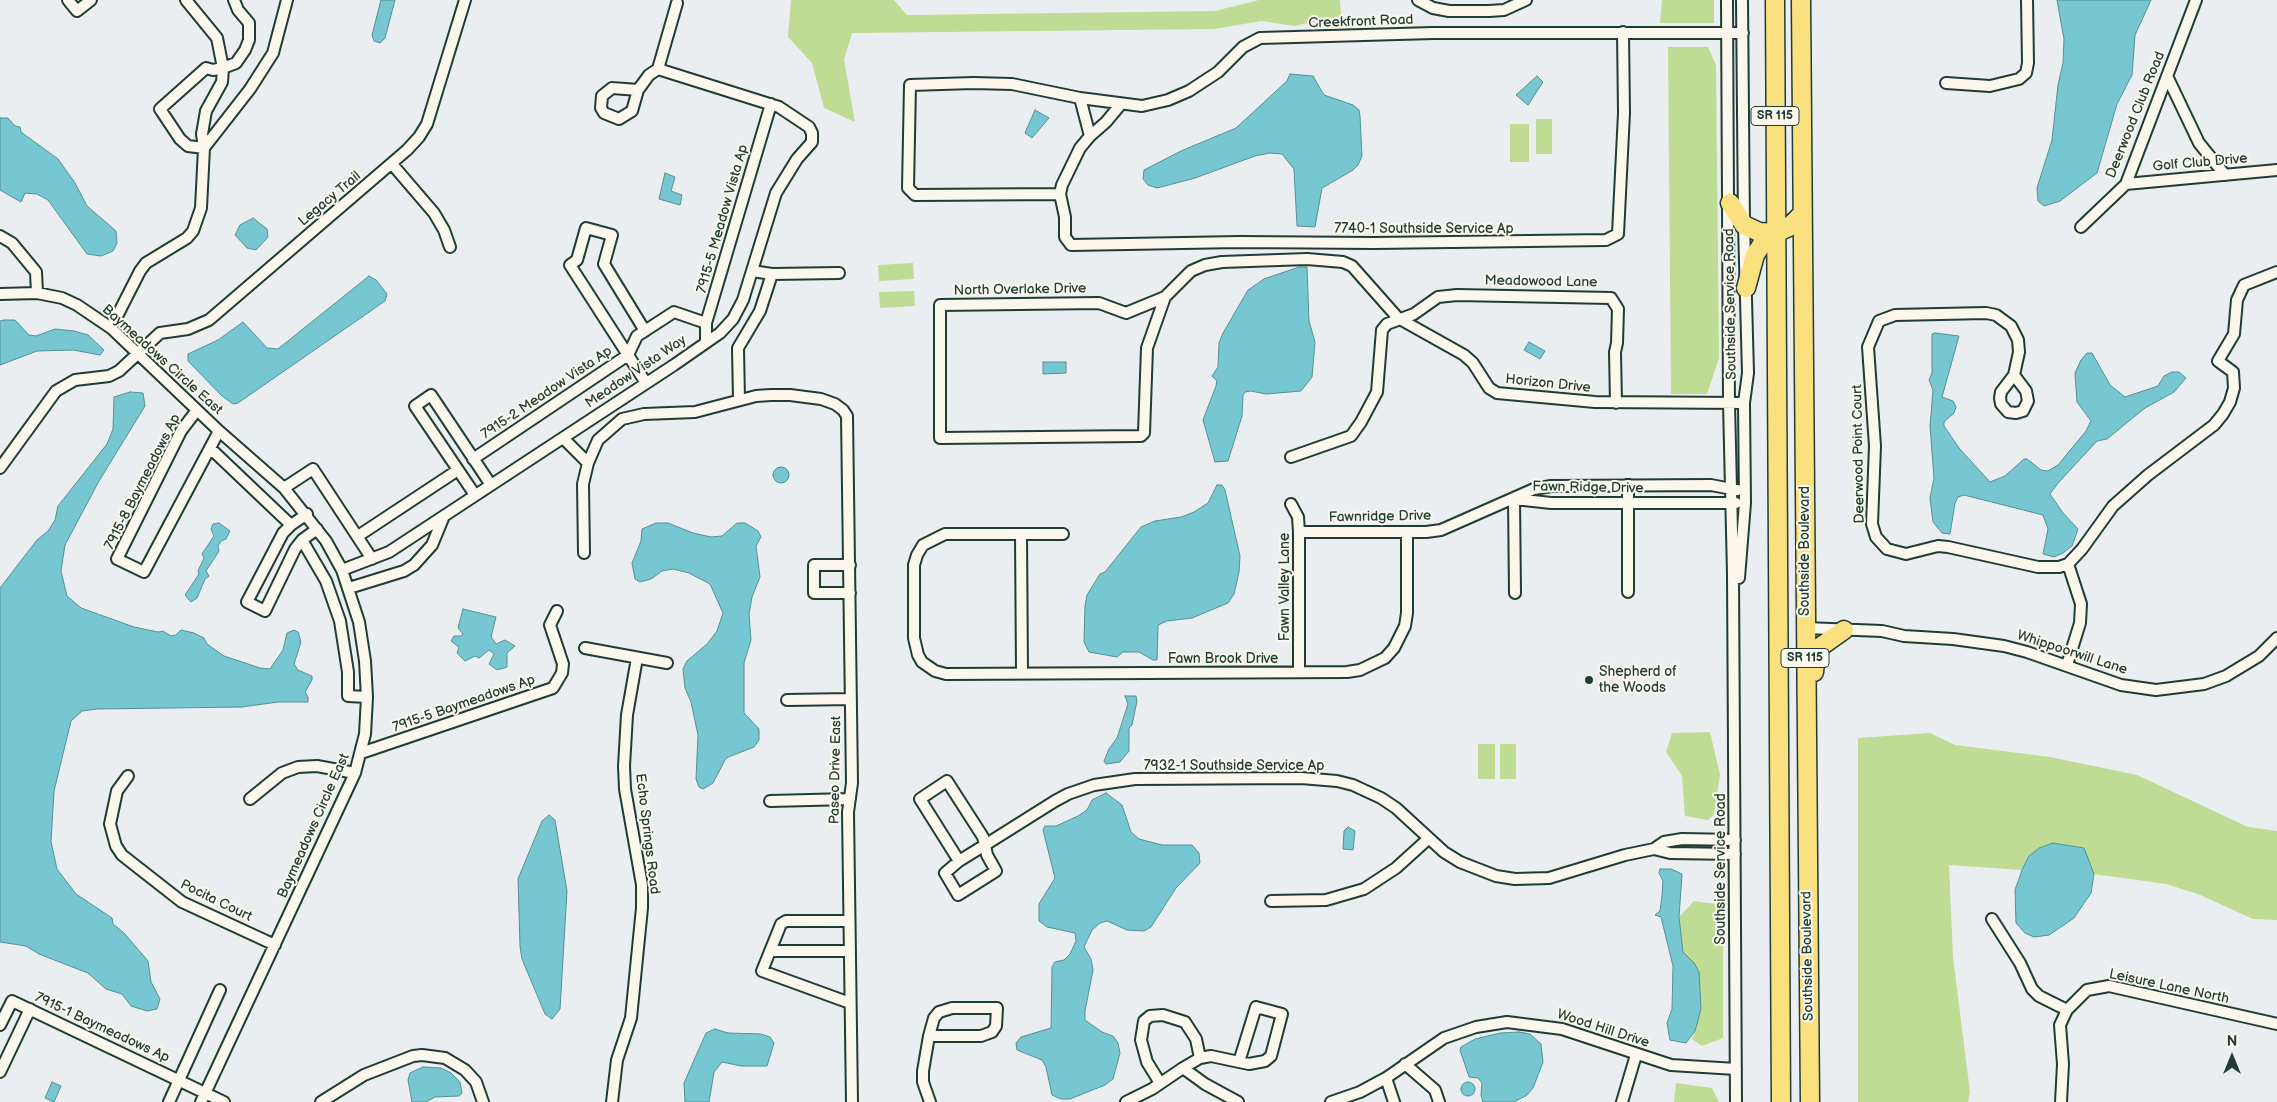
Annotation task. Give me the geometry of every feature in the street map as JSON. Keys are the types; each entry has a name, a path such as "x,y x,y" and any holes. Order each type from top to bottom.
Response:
{"highway":[{"name":"Southside Boulevard","path":"1775,0 1781,1102"},
{"name":"Southside Boulevard","path":"1801,0 1810,1102"},
{"path":"1730,203 1744,225 1759,232 1776,232"},
{"path":"1746,288 1755,255 1762,244 1776,232 1789,227 1802,214"},
{"path":"1778,575 1785,610 1794,622 1805,628"},
{"path":"1806,702 1813,683 1816,654 1825,642 1844,630"}],"street":[{"path":"68,0 77,11 91,0"},
{"path":"111,328 146,262 183,241 193,231 201,208 204,148 202,134 206,111 222,82 223,68 217,38 186,0"},
{"path":"204,148 188,146 180,139 160,109 206,68 213,70 236,63 245,50 248,40 249,23 238,10 234,0"},
{"path":"204,148 250,89 273,53 287,0"},
{"name":"Legacy Trail","path":"0,468 56,391 75,380 109,376 119,371 160,332 188,329 209,320 392,164 419,138 427,124 466,0"},
{"path":"1418,0 1433,8 1449,11 1489,11 1514,7 1526,0"},
{"name":"Southside Service Road","path":"1727,0 1730,203 1729,403 1734,636 1736,1102"},
{"name":"Southside Service Road","path":"1734,636 1745,503 1744,403 1748,373 1744,225 1742,0"},
{"path":"1946,83 1990,86 2012,82 2026,73 2028,63 2027,0"},
{"name":"Deerwood Club Road","path":"2081,227 2126,184 2196,0"},
{"path":"638,90 649,75 658,69 674,1"},
{"path":"1623,32 1743,33"},
{"name":"Creekfront Road","path":"1060,194 915,195 908,188 910,85 1012,84 1080,98 1142,106 1181,96 1204,82 1231,61 1243,47 1260,38 1433,33 1623,32"},
{"name":"7740-1 Southside Service Ap","path":"1060,194 1065,217 1065,237 1071,245 1606,240 1618,234 1624,112 1623,32"},
{"name":"Meadow Vista Way","path":"342,570 389,552 615,404 720,333 734,319 743,300 767,217 780,185 797,159 812,142 809,127 792,114 771,104 658,69"},
{"path":"2167,76 2199,143 2225,175"},
{"path":"1080,98 1090,136"},
{"name":"7915-5 Meadow Vista Ap","path":"706,342 706,323 771,104"},
{"path":"1060,194 1074,156 1090,136 1106,122 1121,104"},
{"path":"392,164 434,213 444,230 450,247"},
{"name":"Golf Club Drive","path":"2126,184 2277,170"},
{"path":"645,331 604,264 612,236 586,228 577,260 570,265 646,383"},
{"path":"0,236 12,243 36,272 37,292"},
{"name":"Horizon Drive","path":"1165,297 1191,271 1205,265 1222,262 1307,259 1343,262 1352,266 1398,318 1464,354 1473,363 1490,388 1497,393 1616,402 1744,403"},
{"path":"752,271 772,274 839,273"},
{"path":"2067,665 2080,622 2081,604 2068,564 2082,549 2114,506 2148,475 2214,425 2223,414 2230,402 2234,388 2233,372 2218,361 2234,334 2237,300 2244,285 2277,272"},
{"path":"584,553 583,484 588,463 598,440 622,419 644,414 695,412 740,400 738,348 741,340 760,311 772,274"},
{"name":"Baymeadows Circle East","path":"0,294 37,292 62,298 78,305 111,328 219,431 284,488 307,514 342,570"},
{"name":"Meadowood Lane","path":"1398,318 1414,314 1438,297 1457,294 1611,298 1618,309 1615,352 1616,402"},
{"name":"North Overlake Drive","path":"1165,297 1147,348 1144,432 1141,436 940,438 940,305 1099,303 1126,313 1165,297"},
{"name":"7915-2 Meadow Vista Ap","path":"473,459 628,355 637,336 674,312 706,323"},
{"name":"Deerwood Point Court","path":"2014,375 2019,352 2018,340 2011,326 1996,316 1986,313 1895,314 1880,321 1868,347 1874,413 1874,531 1880,543 1896,553 1915,553 1938,546 2038,567 2059,567 2068,564"},
{"path":"1291,457 1351,436 1377,392 1378,356 1382,330 1387,324 1398,318"},
{"path":"475,496 415,406 431,395 491,486"},
{"name":"Paseo Drive East","path":"740,400 756,396 790,395 821,399 843,410 847,422 852,699 849,921 852,1102"},
{"path":"615,404 622,419"},
{"name":"7915-8 Baymeadows Ap","path":"197,410 182,431 117,559 144,572 219,431"},
{"path":"563,438 588,463"},
{"path":"210,448 290,525"},
{"path":"284,488 314,469 372,559"},
{"path":"358,536 458,470"},
{"path":"1628,485 1628,592"},
{"name":"Fawn Ridge Drive","path":"1514,499 1534,489 1551,486 1710,485 1731,490 1745,489"},
{"path":"1514,499 1515,593"},
{"name":"Fawn Ridge Drive","path":"1514,499 1551,503 1745,503"},
{"name":"Fawnridge Drive","path":"1299,532 1407,532 1441,530 1514,499"},
{"name":"Fawn Valley Lane","path":"1291,504 1298,517 1299,532 1299,672"},
{"path":"307,514 290,525 283,533 247,602 266,611 302,540 317,529"},
{"path":"349,588 404,571 414,565 432,545 444,516"},
{"name":"Fawn Brook Drive","path":"1022,534 945,534 923,545 916,555 914,565 914,638 918,655 928,667 946,674 1347,672 1360,670 1385,658 1401,636 1408,613 1407,532"},
{"path":"1022,673 1022,534 1063,534"},
{"path":"302,540 326,581 340,620 348,672 348,696 367,697 363,638 342,570"},
{"path":"850,565 814,565 814,593 850,593"},
{"name":"7915-5 Baymeadows Ap","path":"361,754 553,688 562,674 563,664 550,625 557,611"},
{"name":"Whippoorwill Lane","path":"1805,628 1882,631 1904,636 1953,639 2004,646 2067,665 2121,685 2156,690 2204,684 2246,666 2277,638"},
{"path":"585,648 667,663"},
{"name":"Echo Springs Road","path":"612,1102 617,1060 631,1018 642,908 642,885 625,789 624,766 627,715 636,658"},
{"name":"Baymeadows Circle East","path":"203,1098 355,773 361,754 367,697"},
{"path":"787,700 852,699"},
{"path":"250,799 282,773 298,767 317,766 355,773"},
{"name":"Pocita Court","path":"128,776 117,791 110,824 116,846 122,855 182,902 275,945"},
{"name":"7932-1 Southside Service Ap","path":"959,861 1068,794 1094,785 1135,779 1301,778 1337,781 1353,785 1381,798 1396,808 1428,839 1460,862 1496,876 1514,879 1541,879 1566,874 1624,855 1654,849 1670,853 1735,854"},
{"path":"947,781 983,837 987,855 996,870 958,895 945,874 959,861 920,799 947,781"},
{"path":"770,801 850,799"},
{"path":"1271,900 1326,900 1364,889 1396,868 1428,839"},
{"path":"1654,849 1664,842 1682,839 1735,840"},
{"path":"1992,919 2020,963 2032,989 2039,996 2066,1010 2060,1025 2063,1064 2061,1102"},
{"path":"849,921 786,921 778,928 762,972 850,1003"},
{"path":"770,951 850,951"},
{"name":"Leisure Lane North","path":"2066,1010 2087,990 2109,986 2277,1024"},
{"path":"169,1102 220,990"},
{"name":"7915-1 Baymeadows Ap","path":"0,1026 12,1001 179,1080 203,1098 224,1102"},
{"path":"1126,1102 1160,1084 1200,1058 1219,1056 1239,1062 1257,1064 1271,1056 1282,1014 1256,1007 1239,1062"},
{"path":"929,1036 987,1035 996,1026 996,1008 945,1009 934,1018 929,1036 922,1071 923,1082 930,1102"},
{"path":"0,1072 30,1009"},
{"path":"1160,1084 1147,1062 1141,1040 1144,1021 1150,1016 1163,1015 1185,1022 1196,1038 1200,1058"},
{"name":"Wood Hill Drive","path":"1331,1102 1360,1092 1386,1078 1432,1045 1452,1035 1476,1027 1507,1022 1562,1029 1670,1065 1736,1069"},
{"path":"321,1102 364,1075 413,1056 422,1055 445,1058 465,1070 476,1082 483,1102"},
{"path":"1622,1102 1636,1055"},
{"path":"1406,1064 1434,1090 1439,1102"},
{"path":"1183,1068 1205,1084 1238,1102"},
{"path":"1386,1078 1394,1102"}],"green space":[{"path":"791,0 894,0 907,15 1215,11 1259,0 1340,0 1341,16 1294,26 1261,21 1215,29 852,33 844,60 855,122 824,108 812,63 788,37"},
{"path":"1662,0 1714,0 1714,23 1660,23"},
{"path":"1668,47 1708,47 1716,65 1719,358 1707,394 1671,394"},
{"path":"1536,119 1552,119 1552,154 1536,154"},
{"path":"1510,124 1529,124 1529,162 1510,162"},
{"path":"913,263 914,279 879,281 878,265"},
{"path":"914,291 915,306 880,308 879,292"},
{"path":"1710,732 1720,775 1714,815 1708,820 1685,816 1682,776 1666,752 1672,733"},
{"path":"1930,733 1955,745 2050,757 2137,775 2248,827 2277,831 2277,920 2253,919 2198,894 2166,884 2094,874 2083,848 2029,856 2022,870 1949,865 1953,957 1970,1092 1968,1102 1858,1102 1858,738"},
{"path":"1478,744 1495,744 1495,779 1478,779"},
{"path":"1500,744 1516,744 1516,779 1500,779"},
{"path":"1694,901 1716,904 1723,945 1723,1038 1702,1046 1692,1039 1695,1031 1694,963 1683,952 1679,917"},
{"path":"1676,1083 1712,1088 1719,1102 1674,1102"}],"water":[{"path":"381,0 395,0 385,38 380,43 374,41 372,35"},
{"path":"2057,0 2151,0 2135,35 2132,75 2117,104 2097,173 2060,201 2044,206 2038,201 2037,188 2052,140 2058,85 2063,63 2064,39"},
{"path":"1290,74 1313,76 1324,95 1353,105 1359,110 1360,116 1362,156 1358,165 1353,170 1322,188 1315,227 1297,226 1294,169 1282,154 1270,153 1255,156 1195,178 1157,188 1148,185 1143,179 1144,170 1181,151 1236,128 1287,81"},
{"path":"1537,76 1543,82 1528,105 1516,95"},
{"path":"1035,110 1049,118 1032,138 1025,133"},
{"path":"0,118 8,118 15,126 20,127 21,132 58,159 75,183 87,206 116,231 117,243 113,251 101,256 87,254 48,200 37,194 25,193 21,202 0,190"},
{"path":"665,173 675,177 671,191 682,195 680,205 659,199"},
{"path":"253,218 267,229 268,237 256,250 247,248 235,235 240,225"},
{"path":"1299,267 1307,267 1309,321 1315,342 1312,377 1301,391 1266,394 1251,391 1245,392 1243,395 1242,416 1228,461 1215,462 1203,420 1216,386 1217,381 1212,376 1218,367 1219,343 1223,333 1248,290 1264,279"},
{"path":"369,276 376,280 387,294 385,301 238,403 233,404 222,396 188,361 188,354 218,340 243,322 267,348 278,349"},
{"path":"15,320 29,335 36,336 55,329 88,335 104,350 100,355 73,350 37,351 0,365 0,321"},
{"path":"1932,334 1959,336 1942,397 1953,401 1956,407 1954,413 1944,422 1944,426 1959,448 1990,482 2005,476 2024,459 2027,459 2041,470 2048,471 2058,465 2086,431 2091,421 2077,402 2075,373 2081,360 2087,353 2092,353 2110,385 2125,397 2158,386 2164,376 2172,372 2179,372 2186,378 2174,392 2145,408 2107,439 2097,441 2058,483 2050,494 2063,513 2078,529 2072,546 2054,557 2043,554 2048,529 2043,515 1964,495 1958,497 1955,503 1950,534 1942,533 1933,522 1930,498 1934,478 1930,426 1933,390 1929,380 1932,373"},
{"path":"1529,342 1545,351 1540,359 1524,350"},
{"path":"1043,362 1066,362 1066,373 1043,374"},
{"path":"130,392 143,393 145,406 99,481 65,545 61,571 67,596 81,608 134,627 158,632 163,631 171,636 176,635 181,630 194,633 204,638 207,644 224,656 260,668 270,669 283,650 287,633 294,630 298,632 301,642 294,664 298,670 312,676 312,680 305,692 308,702 278,702 242,707 97,709 82,711 71,721 54,791 51,842 57,869 76,894 112,918 113,924 124,933 148,961 151,982 160,999 157,1009 147,1011 131,1006 122,994 106,989 88,973 39,954 26,946 0,942 0,588 37,540 48,531 55,520 58,506 107,444 113,429 114,397"},
{"path":"781,467 787,469 789,475 787,481 781,483 775,481 773,475 775,469"},
{"path":"1217,485 1222,485 1225,490 1240,556 1239,572 1234,594 1228,603 1192,618 1167,621 1158,625 1157,660 1153,660 1139,652 1123,652 1117,657 1089,652 1084,642 1085,606 1087,595 1100,574 1105,572 1141,527 1155,521 1181,517 1194,512 1208,503"},
{"path":"219,523 230,531 226,539 221,541 218,546 219,551 206,571 209,576 205,579 197,598 191,602 185,595 199,574 198,571 204,558 202,554 214,536 211,529 213,524"},
{"path":"656,523 668,523 693,533 711,537 722,536 737,523 745,523 758,531 761,537 756,546 760,577 752,597 749,614 751,640 744,663 744,713 759,729 759,740 754,747 726,758 713,783 703,789 699,787 696,779 698,735 691,702 685,688 683,669 687,661 707,644 717,631 723,613 710,584 689,573 673,569 662,571 651,579 640,582 635,579 632,563 641,541 642,529"},
{"path":"463,609 496,617 491,637 496,644 505,640 515,646 507,653 507,667 497,670 489,664 494,654 489,650 479,658 475,656 465,661 457,653 459,647 451,641 454,636 461,636 463,634 458,628"},
{"path":"1125,696 1136,696 1137,701 1132,725 1129,728 1129,751 1120,762 1106,764 1104,761 1109,749 1117,738 1128,704"},
{"path":"1106,793 1122,805 1131,832 1139,839 1162,845 1192,845 1199,853 1200,863 1176,888 1151,927 1144,931 1127,930 1107,921 1100,923 1092,930 1084,947 1091,959 1093,970 1085,1020 1102,1032 1113,1036 1118,1043 1120,1053 1113,1079 1105,1085 1070,1099 1061,1099 1052,1095 1046,1067 1042,1060 1017,1050 1016,1043 1021,1037 1051,1028 1052,967 1055,962 1064,960 1070,954 1076,941 1075,933 1047,927 1039,921 1039,904 1055,878 1043,830 1045,826 1056,826 1078,816 1087,810 1092,800"},
{"path":"549,815 555,820 567,891 560,1009 552,1019 545,1014 522,959 518,879 542,821"},
{"path":"1348,827 1355,831 1353,850 1343,849 1344,831"},
{"path":"2053,843 2084,848 2094,874 2091,893 2074,918 2049,935 2034,937 2025,933 2016,923 2015,890 2029,856 2039,848"},
{"path":"1660,869 1671,869 1682,874 1679,917 1683,952 1694,963 1699,972 1701,1009 1695,1031 1686,1043 1670,1040 1667,1023 1672,1009 1673,966 1661,917 1655,915 1660,911 1662,896 1663,881 1659,873"},
{"path":"715,1029 728,1033 761,1034 770,1037 774,1043 767,1066 741,1066 722,1062 714,1072 709,1102 685,1102 684,1083 706,1033"},
{"path":"1519,1032 1530,1034 1541,1044 1543,1062 1533,1088 1527,1095 1514,1102 1483,1102 1481,1095 1482,1083 1478,1078 1469,1077 1460,1050 1461,1047 1475,1039 1500,1033"},
{"path":"423,1067 441,1068 451,1073 460,1082 462,1093 459,1096 435,1097 426,1102 412,1102 408,1080 410,1073"},
{"path":"52,1082 61,1086 54,1102 45,1098"},
{"path":"1465,1082 1471,1082 1475,1089 1471,1096 1465,1096 1461,1092 1461,1086"}],"place":[{"name":"Shepherd of the Woods","path":"1589,680"}]}
